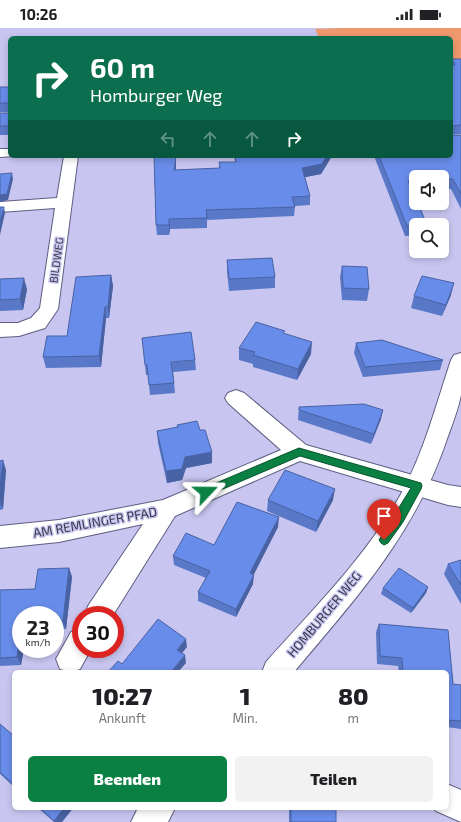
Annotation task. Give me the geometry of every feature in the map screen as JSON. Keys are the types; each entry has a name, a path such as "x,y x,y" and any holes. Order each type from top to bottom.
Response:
{"street":[{"name":"BILDWEG","path":"0,330 19,329 38,323 49,309 71,158"},
{"path":"0,207 64,202"},
{"name":"HOMBURGER WEG","path":"278,670 380,546 399,519 417,486 432,450 461,360"},
{"path":"236,398 299,452 448,495 461,497"},
{"name":"AM REMLINGER PFAD","path":"0,537 59,531 166,509 299,452"},
{"name":"AM REMLINGER PFAD","path":"104,606 166,509"},
{"path":"449,801 461,806"},
{"path":"147,822 157,810"}],"shaded area":[{"path":"461,28 461,60 453,60 453,36 318,36 315,29"}],"building":[{"path":"453,59 461,59 461,125 453,126 453,65 455,65"},
{"path":"0,87 8,87 8,103 0,103"},
{"path":"0,113 8,113 8,126 0,126"},
{"path":"461,135 461,194 453,179 449,179 449,170 409,170 409,210 421,210 424,218 409,218 409,226 407,226 380,158 453,158 453,136"},
{"path":"154,158 176,158 174,170 220,168 219,162 236,162 235,158 326,158 322,164 302,168 310,196 292,197 295,207 206,210 207,218 169,219 169,225 156,225"},
{"path":"12,173 7,194 0,195 0,174"},
{"path":"0,207 4,207 0,222"},
{"path":"272,258 275,277 229,279 227,260"},
{"path":"342,266 367,267 369,289 343,288"},
{"path":"111,275 108,307 105,307 99,356 43,357 47,336 67,336 76,277"},
{"path":"422,276 454,283 446,305 414,296"},
{"path":"24,278 20,299 0,300 0,279"},
{"path":"256,322 285,331 283,333 312,342 298,369 253,355 255,352 239,348"},
{"path":"191,332 195,360 171,362 174,383 149,385 142,338"},
{"path":"382,340 443,360 365,367 356,343"},
{"path":"364,404 383,410 374,434 299,410 299,407"},
{"path":"197,421 200,430 205,430 212,452 185,457 182,469 166,471 157,431 178,427 177,425"},
{"path":"3,460 0,490 0,461"},
{"path":"285,470 335,489 318,521 268,500"},
{"path":"237,502 279,517 250,573 254,575 236,609 198,592 210,571 173,556 186,533 214,545"},
{"path":"461,560 461,585 448,564"},
{"path":"69,568 64,612 64,606 12,606 12,657 0,658 0,590 35,589 38,569"},
{"path":"399,568 428,587 413,608 383,588"},
{"path":"158,619 186,639 177,650 185,655 173,670 110,670 118,661 122,664"},
{"path":"379,624 448,630 453,684 461,685 461,721 449,720 449,670 403,670 402,658 380,656"},
{"path":"0,724 12,734 12,783 0,772"},
{"path":"42,810 62,810 54,821"},
{"path":"291,810 336,810 336,822 291,822"}],"route":[{"path":"206,492 299,452 417,486 399,519 384,540"}]}
